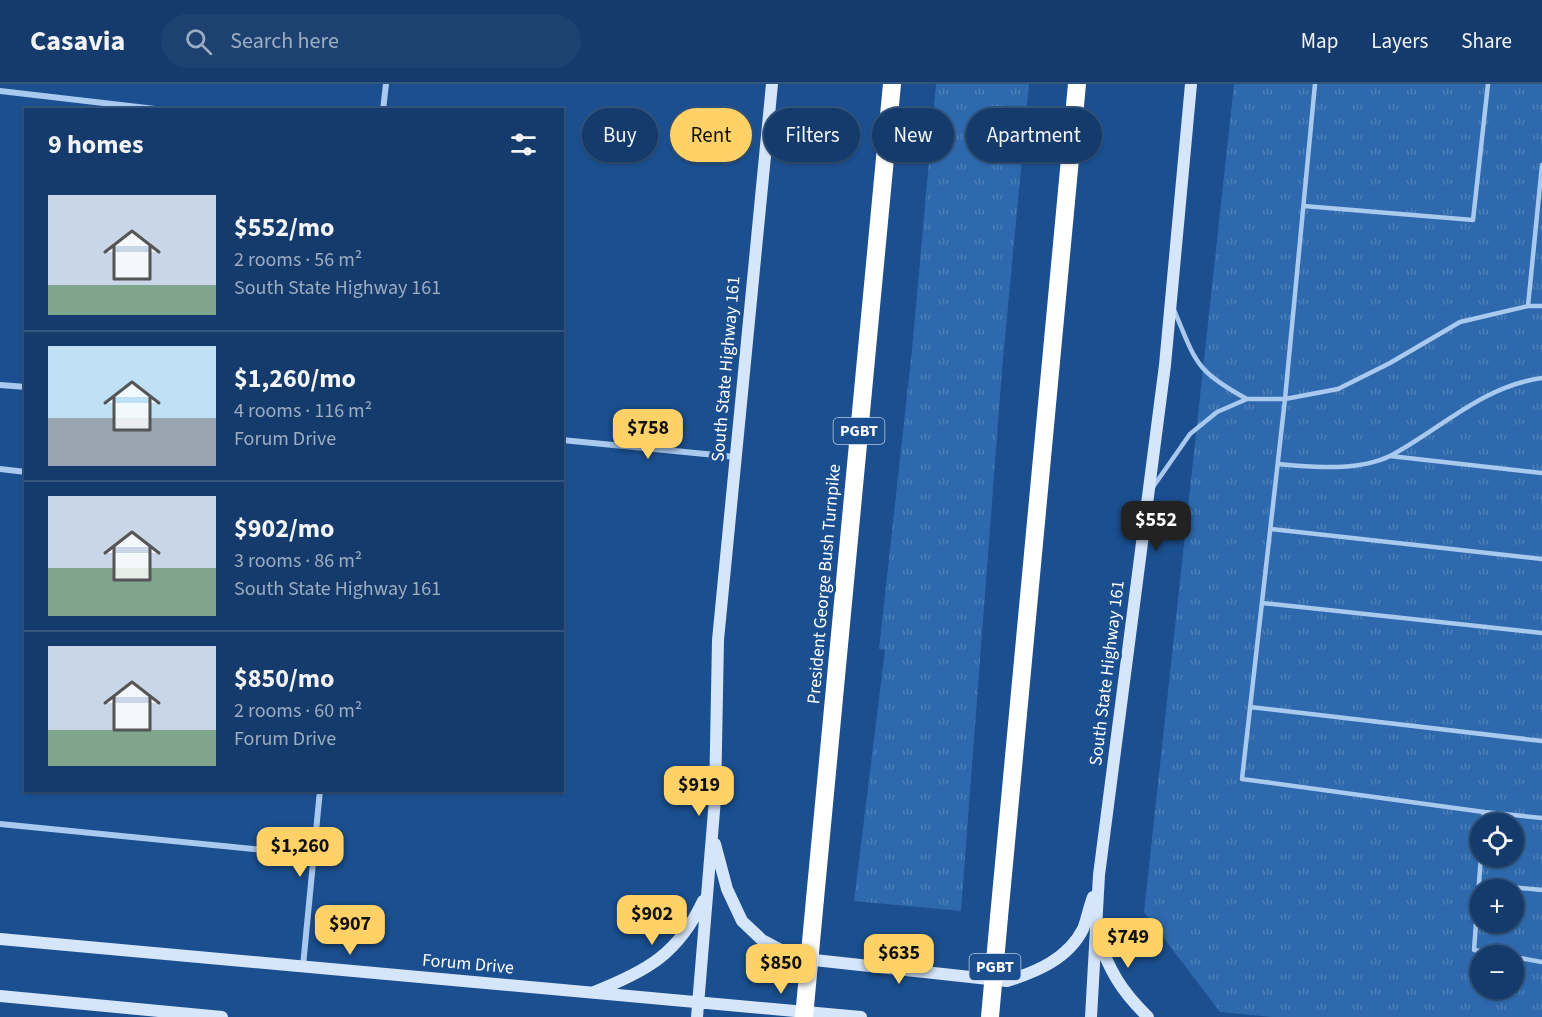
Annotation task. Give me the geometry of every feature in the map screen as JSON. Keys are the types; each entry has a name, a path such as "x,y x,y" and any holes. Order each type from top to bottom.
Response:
{"highway":[{"name":"President George Bush Turnpike","path":"804,1017 892,84"},
{"name":"PGBT","path":"990,1017 1077,84"}],"main road":[{"name":"South State Highway 161","path":"697,1017 713,837 718,640 772,84"},
{"name":"South State Highway 161","path":"1091,1017 1099,875 1171,303 1191,84"},
{"path":"713,837 728,889 742,921 762,940 796,958 1007,981 1038,972 1059,957 1083,930 1099,875"},
{"path":"590,993 648,969 691,927 708,892"},
{"path":"1095,930 1107,964 1126,997 1148,1017"},
{"name":"Forum Drive","path":"0,939 861,1017"},
{"path":"0,996 222,1017"}],"street":[{"path":"383,108 386,84"},
{"path":"0,91 147,108"},
{"path":"0,385 24,387"},
{"path":"564,440 736,457"},
{"path":"0,469 24,472"},
{"path":"303,967 320,792"},
{"path":"0,824 314,855"}],"lane":[{"path":"1315,84 1285,399 1242,779 1542,818"},
{"path":"1304,206 1473,220 1488,84"},
{"path":"1528,306 1542,165"},
{"path":"1171,303 1196,362 1215,381 1247,399"},
{"path":"1148,494 1190,435 1217,412 1247,399 1285,399 1338,389 1390,363 1460,322 1528,306 1542,306"},
{"path":"1390,456 1476,400 1520,381 1542,378"},
{"path":"1278,464 1337,468 1390,456 1542,473"},
{"path":"1271,529 1542,559"},
{"path":"1262,603 1542,633"},
{"path":"1250,707 1542,741"},
{"path":"1524,888 1542,890"},
{"path":"1524,959 1542,962"}],"green space":[{"path":"936,84 1029,84 1027,108 966,108 966,162 1022,162 1002,370 961,911 854,901 885,650 879,649 912,350 929,162 954,162 954,108 934,108"},
{"path":"1234,84 1542,84 1542,1017 1272,1017 1220,1012 1144,912"}]}
